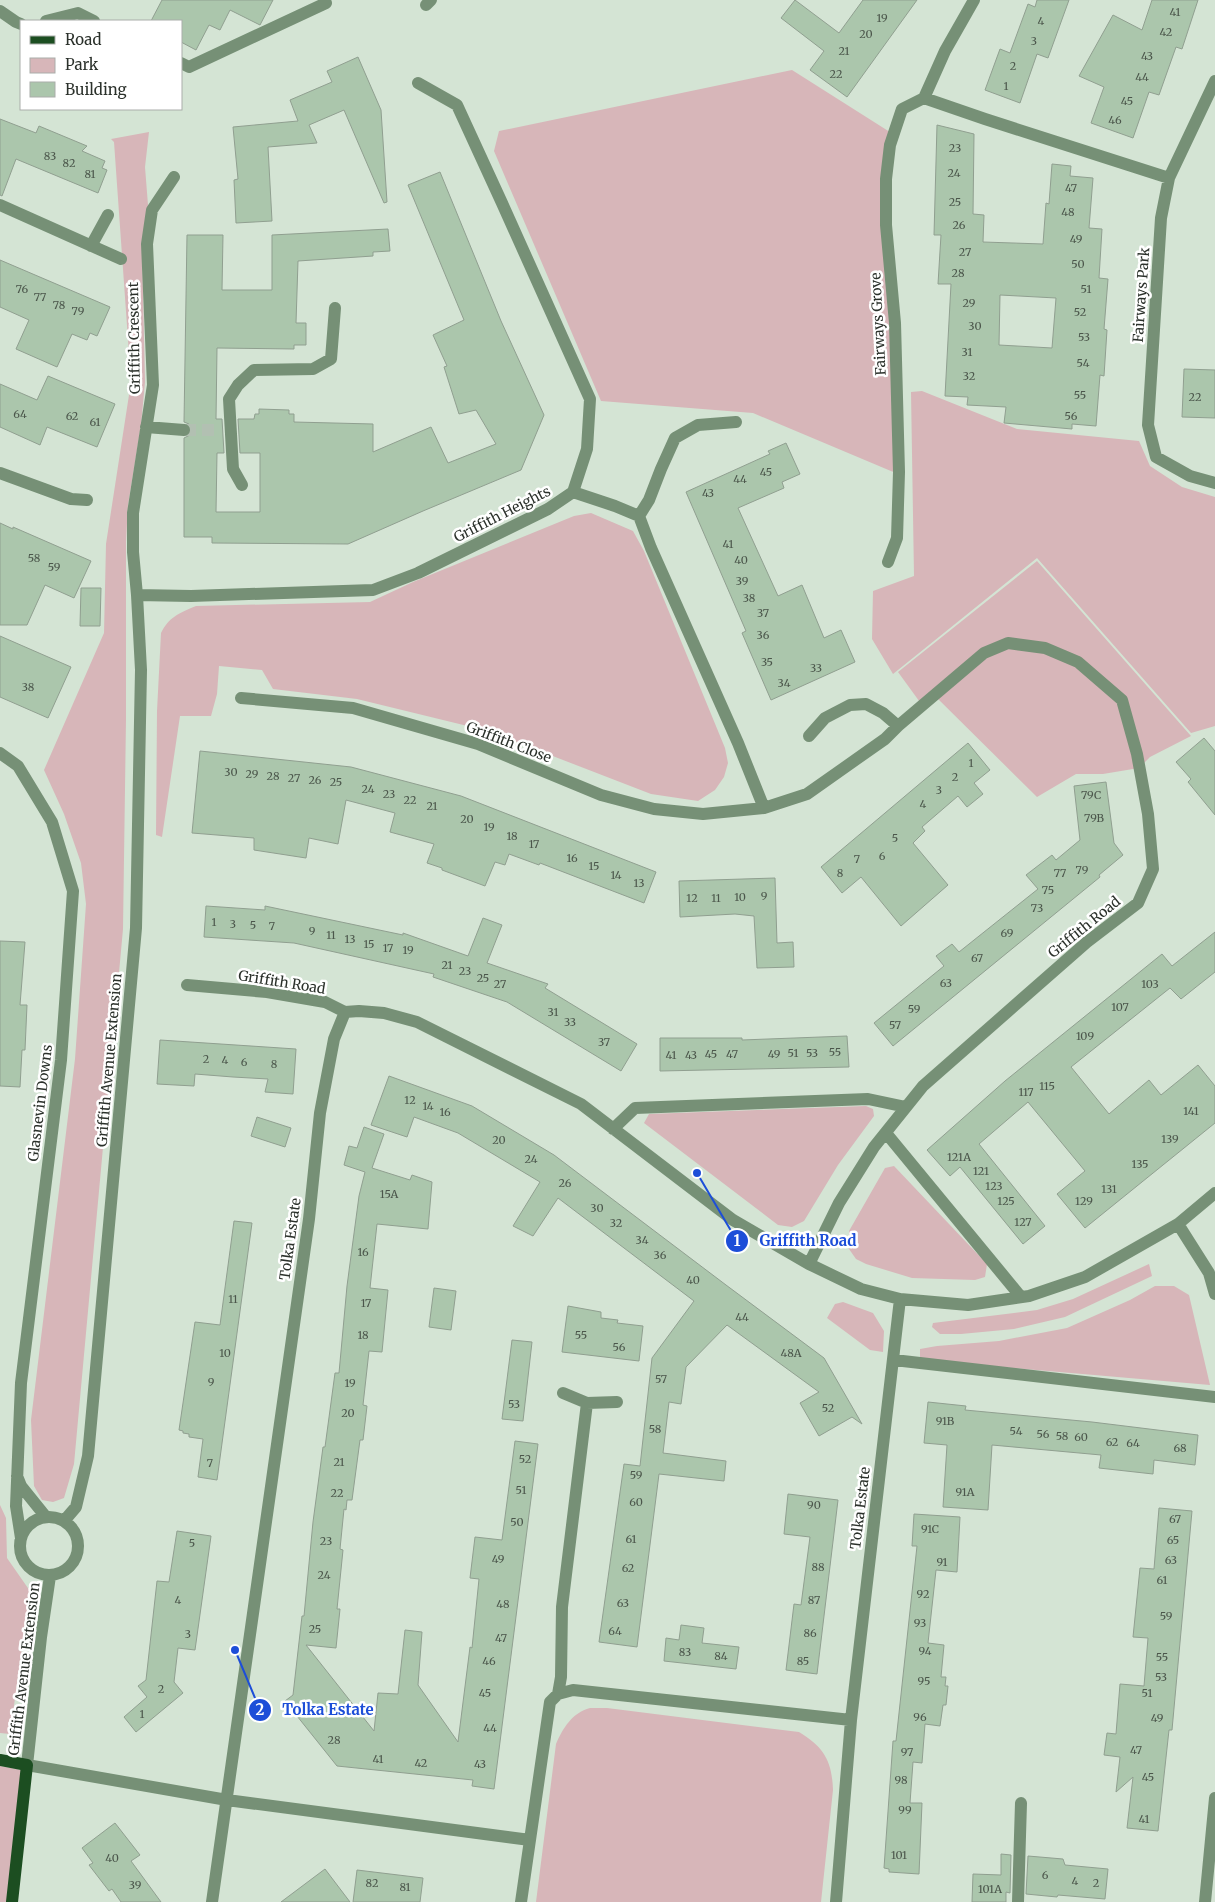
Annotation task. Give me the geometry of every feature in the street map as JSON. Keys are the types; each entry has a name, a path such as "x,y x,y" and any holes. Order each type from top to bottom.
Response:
{"main road":[{"path":"0,1760 27,1765 12,1902"}],"street":[{"path":"974,0 945,51 924,98 1169,178"},
{"path":"182,63 189,66 326,2"},
{"path":"0,12 20,24"},
{"path":"51,20 78,14 92,20"},
{"name":"Fairways Park","path":"1215,81 1169,178 1161,218 1148,425 1156,456 1190,476 1215,483"},
{"path":"418,82 457,105 590,399 587,449 573,492 639,516 655,557 738,743 764,808"},
{"name":"Fairways Grove","path":"888,562 897,538 899,472 895,323 886,226 886,179 890,145 902,109 924,98"},
{"name":"Griffith Crescent","path":"137,595 133,552 134,513 153,385 147,244 152,210 174,178"},
{"path":"0,205 121,259"},
{"path":"91,246 108,215"},
{"path":"242,485 233,469 229,399 238,385 254,370 313,369 331,359 335,308"},
{"path":"639,516 649,500 675,438 698,425 736,422"},
{"path":"146,427 184,430"},
{"path":"216,430 230,430"},
{"path":"0,473 71,499 87,500"},
{"name":"Griffith Heights","path":"137,595 191,596 372,590 418,573 548,509 573,492"},
{"name":"Griffith Avenue Extension","path":"20,1538 20,1555 25,1564 40,1575 50,1576 59,1574 67,1569 77,1554 76,1535 72,1528 64,1521 76,1507 88,1456 136,928 141,670 137,595"},
{"name":"Griffith Road","path":"810,1264 839,1203 874,1147 923,1086 1087,942 1138,903 1153,869 1148,814 1137,754 1122,700 1078,662 1045,648 1008,643 984,653 950,682"},
{"name":"Griffith Close","path":"241,698 353,708 478,744 601,795 654,809 703,814 764,808 807,794 885,739 950,682"},
{"path":"809,736 825,718 850,705 866,704 882,713 898,726"},
{"name":"Glasnevin Downs","path":"0,754 18,766 52,822 73,891 61,1060 21,1383 16,1506 20,1538"},
{"name":"Griffith Road","path":"187,985 267,992 325,1002 345,1012 359,1010 384,1013 417,1022 581,1104 734,1220 810,1264 861,1289 900,1299 968,1305 1030,1296 1085,1277 1178,1224 1215,1193"},
{"name":"Tolka Estate","path":"212,1902 309,1219 320,1113 334,1040 345,1012"},
{"path":"613,1129 635,1108 868,1099 906,1107"},
{"path":"886,1133 1020,1298"},
{"path":"1178,1224 1209,1273 1215,1294"},
{"name":"Tolka Estate","path":"836,1902 851,1720 900,1299"},
{"path":"894,1360 1215,1397"},
{"path":"563,1393 587,1403 617,1402"},
{"path":"558,1694 561,1676 562,1608 587,1403"},
{"path":"17,1476 21,1486 46,1517"},
{"path":"20,1538 29,1524 46,1517 64,1521"},
{"name":"Griffith Avenue Extension","path":"27,1765 41,1637 50,1576"},
{"path":"521,1902 550,1702 558,1694 573,1690 851,1720"},
{"path":"27,1765 227,1800 530,1840"},
{"path":"1205,1902 1215,1798"},
{"path":"1018,1902 1021,1803"}],"green space":[{"path":"792,70 893,134 889,145 898,474 753,413 601,401 494,151 499,131"},
{"path":"149,132 145,167 148,205 142,245 145,382 141,425 128,505 126,542 123,929 74,1464 64,1498 53,1502 42,1500 34,1486 31,1420 75,1059 86,904 81,863 64,814 44,770 104,633 106,544 131,382 114,142 111,139"},
{"path":"922,391 1017,429 1139,441 1150,466 1182,487 1215,497 1215,726 1191,733 1037,558 893,674 872,639 873,591 914,576 911,392"},
{"path":"591,513 633,531 644,551 725,748 728,763 724,777 715,790 698,801 651,794 488,731 357,699 273,689 262,670 219,666 217,694 211,716 180,716 162,837 156,835 157,711 161,633 167,623 175,616 196,606 370,602 413,582 574,516"},
{"path":"1037,561 1191,736 1150,757 1139,768 1103,774 1076,774 1037,797 934,695 922,705 898,672"},
{"path":"866,1106 873,1109 874,1116 838,1165 804,1221 792,1227 778,1225 644,1123 649,1114"},
{"path":"894,1166 987,1264 985,1277 975,1280 912,1278 866,1264 856,1259 849,1249 849,1231 885,1168"},
{"path":"1149,1264 1152,1276 1065,1317 1014,1329 961,1334 940,1334 932,1327 933,1323 1037,1310 1073,1299"},
{"path":"1155,1286 1174,1286 1189,1295 1210,1385 920,1360 920,1349 999,1341 1067,1328 1130,1300"},
{"path":"843,1302 873,1313 884,1331 883,1352 870,1350 827,1318 835,1304"},
{"path":"0,1505 6,1518 7,1558 30,1591 10,1734 0,1733"},
{"path":"590,1708 607,1708 799,1732 815,1743 828,1763 833,1790 821,1902 536,1902 556,1744 573,1717"},
{"path":"0,1766 27,1771 12,1902 0,1902"}],"building":[{"path":"162,0 273,0 260,25 230,10 220,30 209,25 196,50 182,43 182,20 152,20"},
{"path":"795,0 839,33 863,0 917,0 847,97 810,70 824,51 781,18"},
{"path":"1037,0 1069,0 1048,58 1037,54 1020,103 985,90 1000,49 1010,53 1028,4 1035,7"},
{"path":"1152,0 1198,0 1182,49 1176,47 1159,95 1149,92 1133,138 1091,123 1104,87 1079,76 1113,15 1142,30"},
{"path":"358,57 381,110 387,202 384,203 344,110 309,125 317,143 268,147 272,221 236,223 234,180 238,179 233,127 298,121 290,100 332,82 327,71"},
{"path":"0,119 36,133 39,126 87,146 82,151 105,161 102,168 107,170 98,193 16,159 2,196 0,195"},
{"path":"937,125 974,134 973,214 984,215 983,242 1043,244 1046,203 1049,204 1052,164 1071,166 1070,176 1093,178 1089,228 1102,229 1099,278 1108,279 1104,329 1107,330 1104,376 1100,375 1096,426 1072,424 1072,429 1004,423 1006,407 967,405 968,397 945,396 951,284 938,284 941,235 934,235","holes":["1000,295 1056,298 1052,348 999,345"]},
{"path":"440,172 501,321 544,415 521,470 348,544 212,543 212,537 184,537 184,438 190,435 192,430 189,424 184,422 187,235 223,235 222,290 272,290 272,235 388,229 390,251 373,252 373,256 298,261 296,323 306,323 306,345 294,345 294,349 217,348 216,419 222,419 224,453 217,453 216,512 260,512 260,453 240,453 238,419 254,419 255,414 259,414 259,409 289,410 289,414 294,414 294,422 373,424 373,452 431,427 448,463 496,444 476,410 459,414 444,367 447,366 433,335 464,320 408,185"},
{"path":"0,260 110,307 97,336 90,333 87,340 72,334 57,367 16,349 29,320 0,307"},
{"path":"1184,369 1215,370 1215,418 1182,417"},
{"path":"48,376 115,404 97,447 47,427 40,445 0,427 0,384 37,400"},
{"path":"786,443 800,474 782,482 784,488 738,508 778,596 802,585 824,638 841,630 855,662 771,700 742,633 746,631 686,492 770,454 768,451"},
{"path":"0,523 91,561 74,598 45,585 27,625 0,625"},
{"path":"81,588 101,588 100,626 80,626"},
{"path":"0,636 71,667 48,718 0,697"},
{"path":"1204,738 1215,751 1215,815 1188,782 1191,779 1176,762"},
{"path":"968,743 990,770 974,783 983,794 967,807 958,796 922,827 925,831 913,843 948,885 901,926 861,877 842,893 821,867"},
{"path":"200,751 351,767 461,796 656,872 644,903 540,863 539,865 509,854 505,865 495,862 485,886 427,863 434,844 390,832 395,813 346,800 338,844 309,838 306,858 254,850 254,838 192,833"},
{"path":"1106,782 1114,843 1123,855 1099,875 1100,877 893,1046 874,1023 944,966 936,956 952,944 959,952 1038,889 1026,875 1052,855 1056,860 1080,840 1074,786"},
{"path":"775,878 777,943 793,942 794,967 757,968 754,916 735,914 680,917 679,881"},
{"path":"206,906 265,910 265,906 403,935 403,933 468,956 483,918 502,925 487,963 548,984 545,988 637,1044 621,1071 507,1002 433,977 434,974 294,943 204,937"},
{"path":"1215,932 1215,972 1181,999 1170,988 1071,1067 1109,1114 1149,1080 1161,1095 1198,1065 1215,1086 1215,1123 1085,1228 1057,1194 1085,1171 1028,1102 979,1144 1045,1226 1023,1244 960,1167 950,1176 927,1150 1005,1081 1162,954 1172,966"},
{"path":"0,941 25,942 20,1005 27,1005 25,1050 22,1050 20,1087 0,1086"},
{"path":"847,1036 849,1067 660,1071 660,1038 742,1038 742,1040"},
{"path":"160,1040 296,1049 293,1094 265,1092 268,1079 195,1074 194,1086 157,1084"},
{"path":"389,1076 472,1106 554,1155 824,1358 862,1424 852,1417 819,1436 800,1403 819,1392 727,1325 686,1367 681,1404 669,1402 663,1453 726,1461 724,1481 659,1474 637,1647 599,1642 624,1464 640,1466 652,1358 694,1301 558,1198 533,1236 513,1226 540,1182 458,1133 414,1117 407,1137 371,1125"},
{"path":"257,1117 291,1128 285,1147 251,1136"},
{"path":"364,1127 384,1134 372,1168 410,1180 412,1175 432,1182 428,1229 377,1224 370,1288 388,1290 382,1352 369,1351 363,1405 367,1406 363,1440 360,1440 352,1500 347,1500 346,1510 344,1509 340,1549 343,1550 337,1609 340,1609 336,1648 306,1645 374,1731 378,1693 398,1694 405,1630 422,1632 418,1685 458,1742 470,1647 472,1648 479,1579 470,1578 475,1537 502,1540 515,1441 538,1444 494,1789 472,1786 473,1780 337,1766 285,1701 293,1695 323,1447 325,1447 335,1373 339,1373 347,1286 359,1196 365,1172 344,1165 349,1146 357,1148"},
{"path":"234,1221 252,1223 217,1480 198,1477 203,1439 189,1437 189,1434 179,1430 195,1322 220,1325"},
{"path":"434,1288 456,1291 451,1330 429,1327"},
{"path":"568,1306 601,1312 601,1318 618,1320 617,1323 643,1326 639,1361 562,1352"},
{"path":"512,1340 532,1342 523,1421 502,1419"},
{"path":"928,1402 966,1406 965,1410 1092,1422 1198,1435 1195,1465 1154,1460 1153,1474 1099,1468 1101,1455 992,1445 988,1510 943,1507 947,1445 924,1443"},
{"path":"788,1494 838,1500 817,1674 786,1670 794,1604 801,1605 810,1537 784,1534"},
{"path":"1159,1508 1192,1511 1172,1730 1169,1730 1158,1831 1127,1828 1133,1777 1116,1792 1120,1757 1104,1755 1107,1733 1116,1734 1120,1684 1144,1686 1148,1638 1133,1637 1140,1568 1154,1569"},
{"path":"914,1514 960,1517 957,1572 936,1570 928,1643 944,1645 941,1677 946,1677 945,1686 948,1686 946,1705 943,1705 940,1726 925,1724 922,1763 913,1762 910,1803 922,1803 919,1874 889,1872 889,1869 884,1868 893,1741 896,1741 917,1546 912,1546"},
{"path":"177,1531 211,1536 195,1650 178,1648 174,1682 183,1693 136,1732 124,1717 147,1697 138,1686 146,1680 157,1581 169,1582"},
{"path":"681,1625 704,1628 702,1643 739,1647 736,1669 664,1661 666,1638 679,1640"},
{"path":"115,1823 140,1855 131,1861 161,1902 121,1902 112,1889 109,1891 89,1865 93,1863 82,1848"},
{"path":"1001,1854 1011,1855 1010,1893 1006,1892 1006,1902 972,1902 973,1874 1001,1875"},
{"path":"1028,1856 1063,1859 1065,1865 1108,1869 1105,1899 1026,1894"},
{"path":"325,1869 350,1902 281,1902"},
{"path":"357,1870 423,1878 420,1902 353,1902"}],"tunnel":[{"path":"184,430 216,430"}],"place":[{"name":"Griffith Road","path":"697,1173"},
{"name":"Tolka Estate","path":"235,1650"}]}
